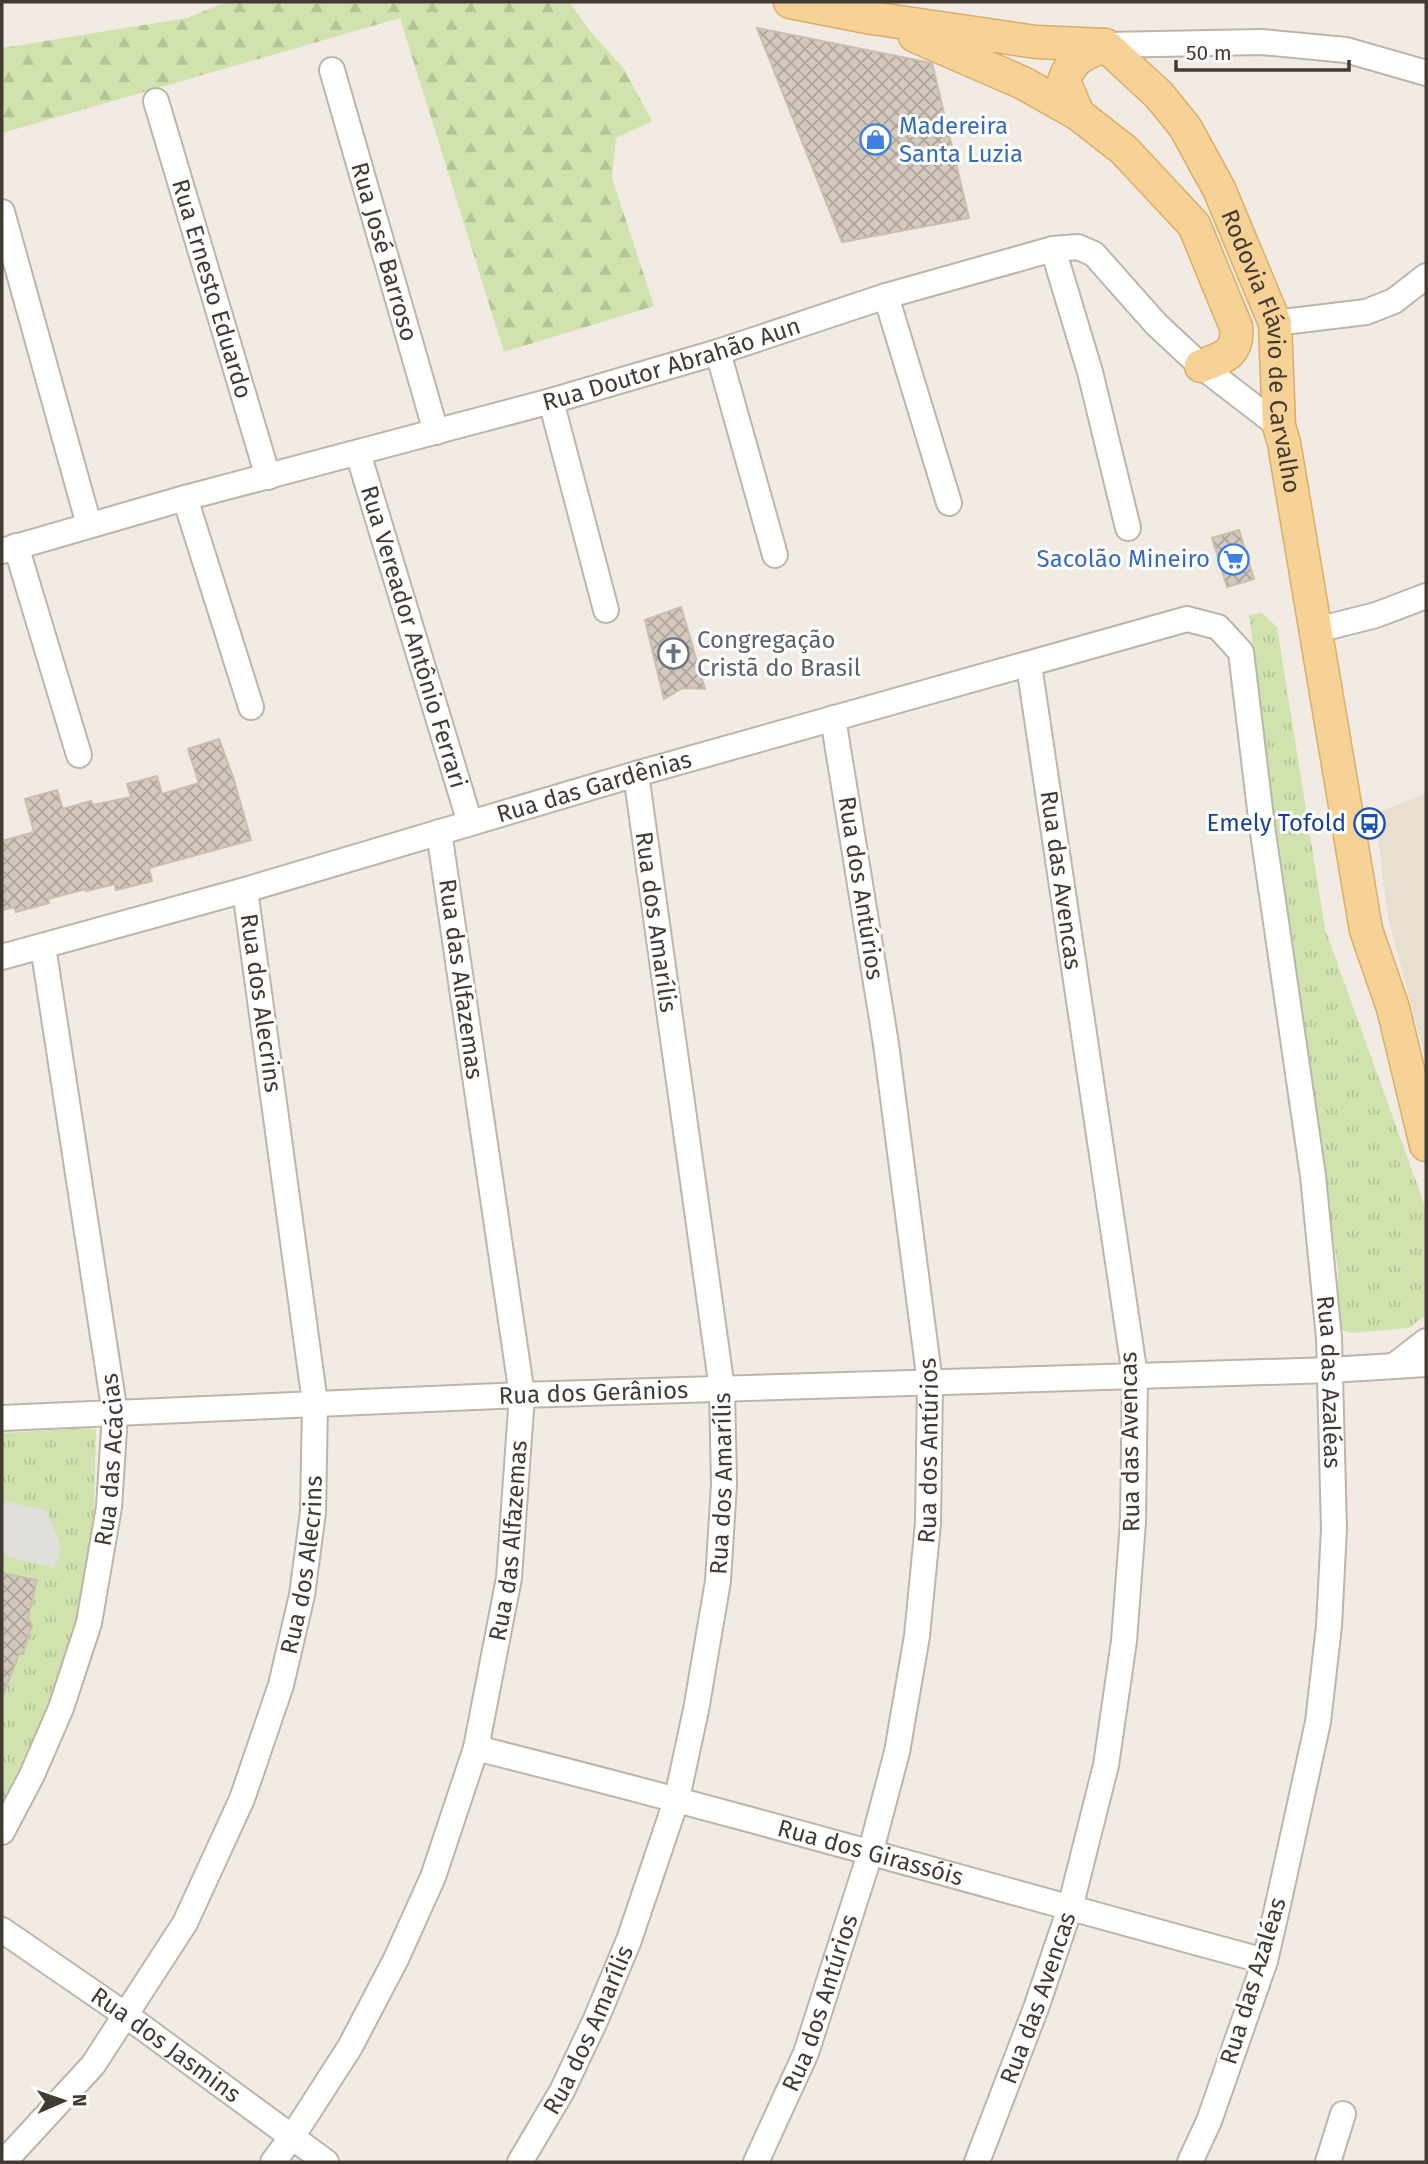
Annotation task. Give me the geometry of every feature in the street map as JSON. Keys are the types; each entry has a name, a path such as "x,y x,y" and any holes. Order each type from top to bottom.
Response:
{"main road":[{"path":"790,2 872,18 1037,43 1105,45"},
{"path":"872,18 1023,83 1078,114 1124,150 1194,225 1227,279 1261,323"},
{"path":"1078,114 1064,81 1068,69 1075,60 1105,45"},
{"name":"Rodovia Flávio de Carvalho","path":"1105,45 1159,94 1185,127 1219,188 1261,323 1284,443 1304,574 1317,631 1366,930 1393,1008 1426,1145"},
{"path":"1194,225 1237,334 1236,345 1230,352 1201,366"},
{"name":"Rodovia Flávio de Carvalho","path":"1393,1008 1426,1068"}],"street":[{"path":"1105,45 1262,42 1346,50 1426,74"},
{"name":"Rua José Barroso","path":"332,70 436,432"},
{"name":"Rua Ernesto Eduardo","path":"156,101 268,477"},
{"path":"2,212 89,526"},
{"name":"Rua Doutor Abrahão Aun","path":"9,549 185,498 551,401 718,352 886,296 1053,249 1079,247 1094,254 1156,324 1201,366 1279,426"},
{"path":"1053,249 1090,372 1128,528"},
{"path":"1261,323 1366,313 1394,301 1426,276"},
{"path":"886,296 949,503"},
{"path":"718,352 775,555"},
{"path":"551,401 606,610"},
{"name":"Rua Vereador Antônio Ferrari","path":"358,453 470,823"},
{"path":"185,498 251,707"},
{"path":"9,549 79,754"},
{"path":"1317,631 1376,615 1426,596"},
{"name":"Rua das Gardênias","path":"2,957 245,890 636,774 1187,619"},
{"name":"Rua das Azaléas","path":"1187,619 1219,628 1241,652 1262,826 1313,1176 1331,1370 1334,1529 1329,1626 1318,1722 1265,1961 1209,2122 1191,2162"},
{"name":"Rua das Avencas","path":"977,2162 1036,2008 1070,1908 1106,1765 1124,1641 1133,1522 1135,1376 1029,665"},
{"name":"Rua dos Antúrios","path":"756,2162 806,2053 870,1854 897,1752 917,1636 928,1522 930,1383 886,1044 833,718"},
{"name":"Rua dos Amarílis","path":"520,2162 562,2091 629,1940 677,1798 696,1710 718,1581 724,1484 722,1389 636,774"},
{"name":"Rua das Alfazemas","path":"274,2162 350,2047 396,1959 433,1877 476,1748 509,1578 522,1395 439,832"},
{"name":"Rua dos Alecrins","path":"2,2161 93,2066 185,1923 242,1799 281,1685 302,1595 313,1512 315,1403 245,890"},
{"name":"Rua das Acácias","path":"2,1832 32,1775 61,1708 89,1623 109,1507 115,1414 43,946"},
{"path":"1395,1365 1426,1342"},
{"name":"Rua dos Gerânios","path":"2,1418 522,1395 1331,1370 1426,1364"},
{"name":"Rua dos Girassóis","path":"476,1748 677,1798 870,1854 1265,1961"},
{"name":"Rua dos Jasmins","path":"2,1930 127,2016 326,2162"},
{"path":"1328,2162 1343,2114"}],"shaded area":[{"path":"1426,793 1426,1056 1388,917 1375,814"},
{"path":"2,1501 46,1510 61,1546 54,1568 2,1555"}],"green space":[{"path":"227,2 569,2 590,31 624,69 652,121 616,138 612,178 654,306 504,352 400,18 2,133 2,48 187,18"},
{"path":"1262,613 1277,627 1325,929 1426,1209 1426,1315 1409,1328 1351,1333 1337,1328 1338,1270 1299,1007 1249,615"},
{"path":"89,1428 96,1430 94,1509 83,1591 66,1666 2,1815 2,1433"}],"building":[{"name":"Madereira Santa Luzia","path":"757,28 932,63 969,218 842,242"},
{"name":"Sacolão Mineiro","path":"1239,530 1254,579 1227,587 1212,538"},
{"name":"Congregação Cristã do Brasil","path":"681,607 705,689 683,688 664,699 645,620"},
{"path":"219,739 251,840 149,868 152,881 116,890 115,884 86,889 48,899 49,903 16,912 14,907 2,910 2,841 34,832 25,799 57,790 63,809 91,801 93,805 131,797 127,784 157,776 162,794 199,783 188,749"},
{"path":"2,1573 37,1580 28,1618 32,1625 23,1654 19,1654 3,1695"}],"place":[{"name":"Madereira Santa Luzia","path":"876,140"},
{"name":"Sacolão Mineiro","path":"1233,559"},
{"name":"Congregação Cristã do Brasil","path":"674,654"},
{"name":"Emely Tofold","path":"1369,823"}]}
